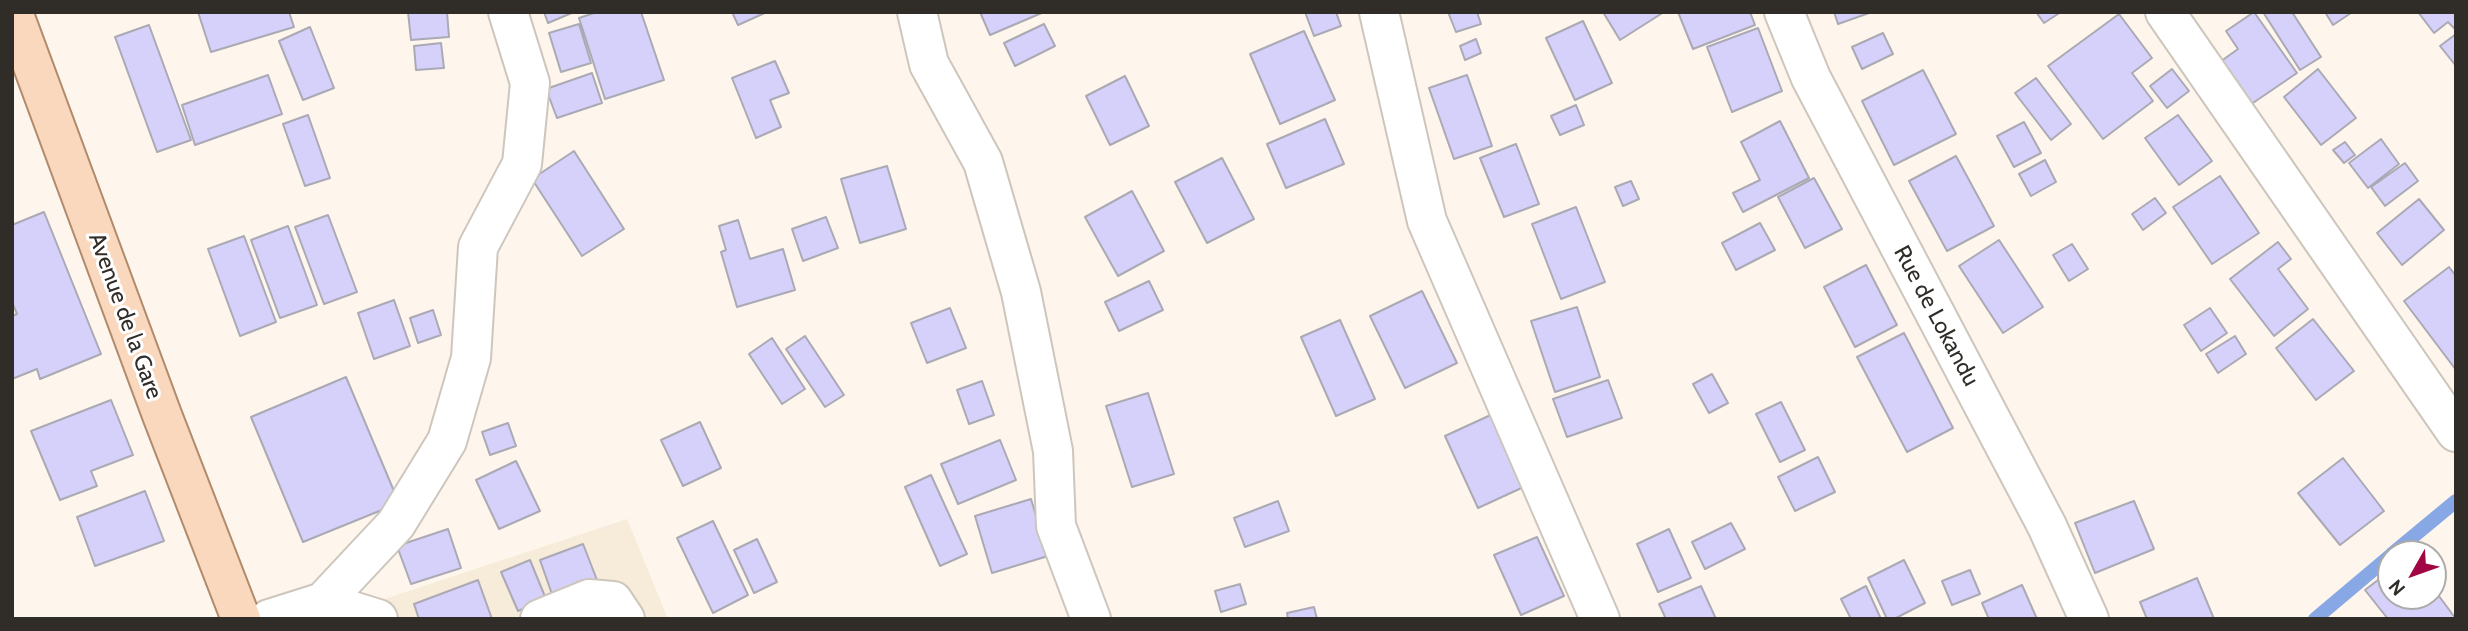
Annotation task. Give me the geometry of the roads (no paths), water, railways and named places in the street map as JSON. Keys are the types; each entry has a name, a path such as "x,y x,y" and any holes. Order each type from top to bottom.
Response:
{"main road":[{"name":"Avenue de la Gare","path":"13,12 162,415 241,619"}],"street":[{"path":"270,619 323,602 397,524 447,441 471,358 478,247 522,164 530,83 508,12"},
{"path":"917,12 929,64 983,162 1021,292 1053,451 1056,526 1091,619"},
{"path":"1379,12 1427,221 1600,619"},
{"name":"Rue de Lokandu","path":"1784,12 1811,78 2047,526 2089,619"},
{"path":"2165,12 2456,432"},
{"path":"540,619 589,599 613,601 625,619"},
{"path":"323,602 377,619"}],"waterway":[{"path":"2409,540 2456,501"},
{"path":"2315,619 2377,567"}]}
